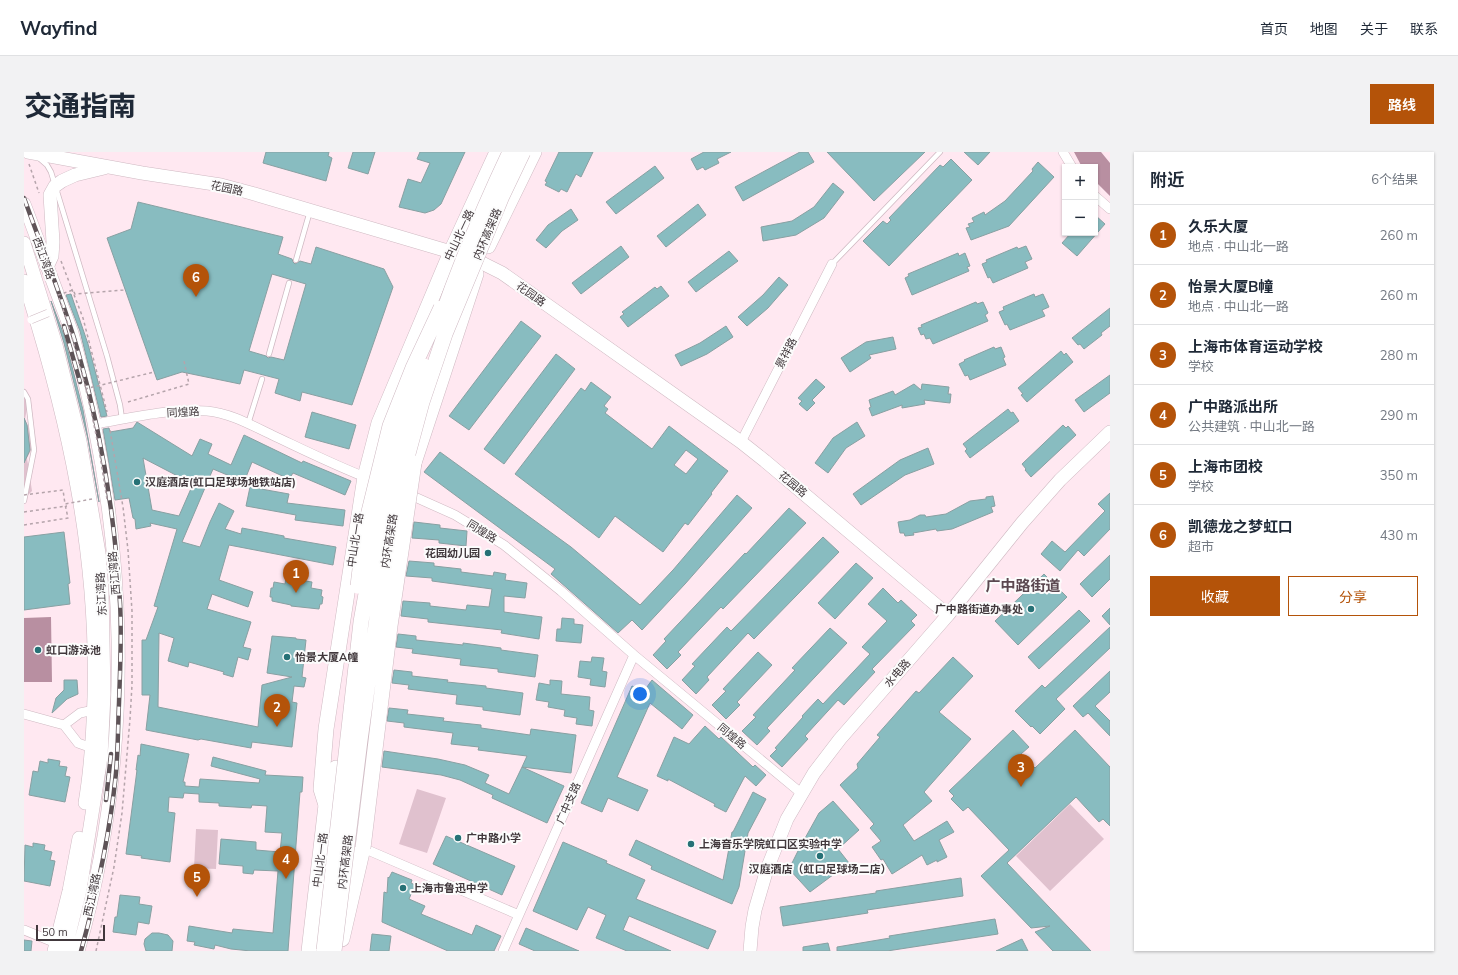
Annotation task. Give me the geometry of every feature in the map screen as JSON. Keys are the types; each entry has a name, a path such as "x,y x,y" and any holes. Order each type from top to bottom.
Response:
{"main road":[{"name":"花园路","path":"27,152 70,156 108,167 222,185 450,252 480,262 502,273 741,442 948,615"},
{"name":"中山北一路","path":"309,951 326,805 321,789 326,729 365,477 379,423 450,252 497,152"},
{"name":"内环高架路","path":"324,951 361,622 383,498 408,409 454,282 493,187 510,152"},
{"name":"内环高架路","path":"339,947 360,740 396,498 422,402 445,334 502,196 523,152"},
{"path":"339,947 404,492 480,262 534,152"},
{"path":"47,267 52,256 53,242 50,195 55,186 74,175 108,167"},
{"name":"西江湾路","path":"24,204 71,332 95,424 104,475 118,607 118,688 114,763 93,894 78,951"},
{"name":"东江湾路","path":"24,243 56,345 80,441 99,553 102,591 104,694 101,757 80,890 58,948"},
{"name":"东江湾路","path":"24,281 45,347 61,410 82,511 89,566 95,645 92,748 87,792 58,948"},
{"path":"326,805 336,768 365,528 388,433 413,368 454,282"},
{"path":"339,947 363,848 390,626 405,530 422,402"},
{"name":"水电路","path":"750,951 752,927 762,883 782,829 801,793 817,768 948,615 1022,523 1050,491 1110,432"}],"street":[{"path":"1063,152 1070,164"},
{"path":"1098,199 1110,209"},
{"name":"景祥路","path":"741,442 832,264"},
{"path":"31,320 48,313"},
{"name":"同煌路","path":"95,424 126,418 192,410 208,411 235,418 365,477 404,492 455,515 504,545 561,591 634,655 801,793"},
{"name":"广中支路","path":"503,951 634,655"},
{"path":"64,725 80,714 94,710"},
{"path":"24,714 64,725 78,743 92,748"},
{"path":"363,848 519,915"},
{"path":"24,930 58,948"}],"lane":[{"path":"27,152 42,160 51,172 107,356 120,405 126,418"},
{"path":"832,264 940,152"},
{"path":"296,260 310,210"},
{"path":"269,354 289,283"},
{"path":"248,424 262,379"},
{"path":"24,392 28,399 34,450 24,501"}],"path":[{"path":"107,499 99,450 85,389 75,348 58,295 73,290 75,294 125,290"},
{"path":"128,402 189,384 184,361"},
{"path":"85,389 154,372"},
{"path":"24,495 63,490 68,518 24,525"},
{"path":"65,504 92,499"},
{"path":"24,512 67,506"}],"shaded area":[{"path":"1074,152 1101,152 1110,163 1110,196 1098,184 1098,164 1080,164"},
{"path":"24,392 29,398 25,419 35,443 27,458 32,491 24,499"},
{"name":"虹口游泳池","path":"51,617 52,682 24,682 24,618"},
{"path":"417,789 446,798 427,853 399,844"},
{"path":"1070,804 1104,839 1050,891 1016,856"},
{"path":"196,829 218,830 216,869 194,868"}],"building":[{"path":"266,152 329,152 328,156 332,158 326,181 263,163"},
{"path":"353,152 375,152 368,174 348,168"},
{"path":"420,152 465,152 441,204 434,210 425,213 399,207 408,179 421,183 430,163 417,159"},
{"path":"559,152 593,152 581,177 576,174 567,192 561,189 559,192 545,185 547,182 545,181"},
{"path":"704,152 731,152 717,159 719,163 705,170 703,167 697,170 691,159"},
{"path":"800,152 808,152 814,162 743,201 735,187"},
{"path":"827,152 925,152 874,201"},
{"path":"964,152 990,152 978,165"},
{"path":"951,159 972,180 889,266 863,241 883,221 887,224 891,220 889,218 940,165 943,167"},
{"path":"1038,162 1054,177 1009,226 971,240 966,228 970,227 968,224 974,222 972,218 984,212 985,215 1005,201 1033,171 1032,169"},
{"path":"655,166 664,178 616,214 606,202"},
{"path":"833,183 844,192 824,218 796,235 763,241 761,227 792,221 814,207"},
{"path":"138,202 283,237 278,254 292,259 295,264 300,261 311,264 316,247 384,269 393,287 352,405 302,392 300,401 275,393 279,379 244,370 240,384 182,372 157,380 107,238 131,229","holes":["272,274 306,284 284,360 271,357 268,358 249,351"]},
{"path":"698,204 706,215 666,247 657,236"},
{"path":"571,209 578,220 562,231 546,248 536,240 548,225"},
{"path":"1098,218 1105,224 1098,232"},
{"path":"1068,236 1094,236 1077,256 1062,243"},
{"path":"621,246 629,257 581,294 572,283"},
{"path":"1026,246 1032,259 1025,262 1028,268 993,283 990,277 988,278 982,264 987,262 986,260 1017,247 1018,249"},
{"path":"729,251 738,261 696,292 688,282"},
{"path":"958,253 959,256 965,253 970,266 967,267 969,271 912,295 905,278 909,276 908,274"},
{"path":"779,277 788,285 768,308 747,326 738,317 763,295"},
{"path":"661,286 669,296 628,327 620,317 624,314 622,312 655,287 657,289"},
{"path":"71,294 88,344 107,416 101,417 80,331 66,295"},
{"path":"1034,294 1035,297 1043,294 1049,307 1042,310 1045,316 1010,330 1007,324 1005,325 999,312 1004,310 1003,307"},
{"path":"51,301 64,335 83,410 99,502 88,439 64,343"},
{"path":"976,302 977,304 983,302 988,313 985,315 988,321 933,344 930,338 926,339 924,334 921,335 918,328 922,327 921,325"},
{"path":"1110,308 1110,326 1101,333 1102,335 1084,349 1080,344 1078,345 1072,338"},
{"path":"521,321 541,336 469,430 449,416"},
{"path":"726,326 733,337 707,354 681,366 675,355 700,343"},
{"path":"893,337 896,349 869,355 871,358 850,372 841,358 866,342"},
{"path":"994,347 995,349 1001,347 1006,365 970,380 968,375 965,376 959,364 965,361 964,360"},
{"path":"1061,351 1064,355 1066,353 1073,362 1027,402 1021,395 1023,394 1018,388"},
{"path":"556,354 575,369 504,464 484,449"},
{"path":"1110,375 1110,393 1084,412 1075,400"},
{"path":"816,379 825,387 812,400 815,403 807,411 799,404 802,401 798,398"},
{"path":"591,382 611,397 604,406 608,409 605,413 652,449 669,426 728,471 688,525 685,523 663,552 615,516 599,538 515,474 581,388 585,391","holes":["686,450 698,459 686,474 674,465"]},
{"path":"914,384 921,390 922,384 949,387 948,394 951,394 950,403 924,400 925,404 902,408 902,405 872,416 869,408 871,407 869,400 893,391 895,395"},
{"path":"1008,409 1011,413 1013,412 1019,421 970,458 965,451 967,449 963,444"},
{"path":"312,412 356,425 349,449 305,437"},
{"path":"24,418 27,425 30,450 24,463"},
{"path":"137,422 192,456 200,439 212,444 208,454 231,465 244,435 302,463 303,461 351,481 345,495 293,473 289,479 252,462 244,482 213,469 182,542 200,547 219,503 234,511 225,529 241,534 242,528 284,536 284,538 336,547 333,565 229,545 219,580 253,592 248,607 212,594 207,609 251,622 243,647 251,649 248,660 238,657 233,677 223,674 224,672 189,662 188,667 168,661 174,638 159,633 158,707 258,727 262,685 292,677 267,673 272,636 306,640 302,677 306,678 304,687 294,686 292,702 297,703 292,747 252,742 251,748 146,730 150,695 142,695 142,640 146,640 158,607 154,606 177,529 150,523 151,526 136,529 135,519 133,518 129,498 115,500 103,429 109,428 110,432 133,428","holes":["143,458 193,484 179,516 152,510"]},
{"path":"857,422 865,436 846,448 828,473 815,463 833,438"},
{"path":"1063,425 1066,428 1068,426 1076,435 1031,477 1022,464"},
{"path":"928,448 934,464 905,475 861,505 853,494 900,460"},
{"path":"440,452 571,547 640,605 673,570 737,495 752,508 642,630 632,620 618,633 551,574 555,569 424,472"},
{"path":"250,487 289,494 287,503 345,510 343,526 295,520 296,515 246,506"},
{"path":"1110,493 1110,529 1084,556 1078,550 1060,571 1041,554 1052,541 1065,552 1105,511 1098,504"},
{"path":"993,496 995,506 991,507 993,512 952,529 937,531 936,529 905,536 904,533 900,533 898,522 910,520 920,515 925,515 926,517 946,514 970,501 986,499 986,497"},
{"path":"789,508 806,523 723,609 721,607 678,652 681,655 667,669 653,655 666,641 664,639"},
{"path":"414,522 440,525 440,528 467,531 466,546 439,543 439,540 412,538"},
{"path":"64,532 70,583 68,584 70,604 24,610 24,537"},
{"path":"823,537 839,552 754,639 748,633 707,677 709,680 696,694 682,680 695,666 692,664 727,627 731,631"},
{"path":"1110,555 1110,579 1092,597 1080,584"},
{"path":"409,561 434,563 434,566 461,569 461,572 493,576 494,572 506,574 505,580 527,583 525,598 504,596 504,612 542,617 539,639 501,633 502,630 428,622 428,619 401,616 403,601 430,603 430,606 466,610 467,605 489,607 492,589 432,581 432,578 406,576"},
{"path":"856,563 873,578 835,619 818,603"},
{"name":"广中路街道办事处","path":"1044,574 1067,597 1018,645 995,621"},
{"path":"286,578 312,582 311,588 322,590 322,604 320,604 319,609 291,606 272,601 272,597 270,597 271,588 273,588 274,582 285,584"},
{"path":"883,588 898,603 901,600 917,615 911,621 915,625 872,669 875,672 844,705 838,700 805,736 808,739 782,767 770,756 777,749 775,748 818,699 823,704 870,654 862,647 887,621 868,604"},
{"path":"1110,608 1110,625 1102,616"},
{"path":"1079,610 1090,621 1039,669 1028,657"},
{"path":"562,618 574,619 574,624 583,625 581,643 556,641 557,629 561,629"},
{"path":"1110,627 1110,648 1056,699 1065,709 1040,734 1015,711 1042,685 1045,688"},
{"path":"830,628 847,643 767,728 770,731 757,745 742,731 756,717 753,715 795,670 792,668"},
{"path":"398,634 416,636 416,640 463,645 463,643 538,655 535,677 498,672 498,669 460,665 461,659 412,653 413,649 396,647"},
{"path":"758,652 772,665 737,702 740,705 726,719 712,705 726,691 723,689"},
{"path":"592,657 604,658 602,671 607,672 605,687 590,685 591,679 578,677 580,661 591,662"},
{"path":"953,657 973,676 939,712 971,739 924,792 932,801 903,825 914,841 947,821 954,832 939,840 947,857 927,865 922,855 892,874 883,859 881,860 872,847 881,841 870,828 874,824 840,785 858,768 857,764 880,737 877,735 916,691 919,693"},
{"path":"394,670 412,672 412,676 448,680 447,682 486,686 486,688 523,693 520,715 483,710 483,707 456,704 457,695 408,689 409,685 392,683"},
{"path":"1110,671 1110,692 1095,706 1110,721 1110,736 1088,713 1083,717 1073,706"},
{"path":"64,680 77,680 78,694 67,699 52,713 56,698 64,690"},
{"path":"550,680 562,681 561,694 590,697 589,710 594,711 592,726 576,724 577,718 564,716 565,710 548,707 549,702 536,700 539,683 550,685"},
{"path":"652,680 693,715 682,729 650,703 617,777 648,790 638,811 608,798 602,812 581,803 632,686 644,691"},
{"path":"389,708 408,710 407,714 444,718 443,721 481,725 481,728 530,735 531,729 576,735 571,773 522,767 527,756 478,750 479,747 451,744 453,733 404,727 404,723 387,721"},
{"path":"705,726 719,739 721,737 753,767 755,765 766,775 756,786 745,776 726,812 714,806 715,804 668,779 668,781 657,776 674,737 689,744"},
{"path":"1013,730 1029,747 1021,754 1035,768 1075,730 1110,767 1110,826 1103,819 1099,822 1076,797 1007,863 1091,951 1053,951 1035,932 1050,926 1031,928 981,876 1009,850 968,807 963,811 951,799 954,796 949,791"},
{"path":"141,744 189,754 183,782 185,782 185,786 199,787 200,779 259,783 260,779 211,766 213,757 266,771 265,775 303,777 302,792 300,792 288,951 251,951 231,949 215,945 214,949 194,945 195,942 187,941 189,926 232,933 233,929 273,933 278,871 254,870 253,874 243,873 243,866 219,864 221,839 256,842 256,850 280,852 282,833 265,832 267,806 252,805 251,808 219,806 219,803 199,802 199,794 184,793 183,798 169,797 168,812 175,813 170,862 141,858 142,856 126,854 138,755 140,756"},
{"path":"384,751 438,759 465,765 489,775 485,783 509,794 522,767 564,786 547,823 492,798 493,795 460,780 441,775 382,767"},
{"path":"48,759 60,761 59,766 67,767 65,776 70,777 65,802 29,795 33,771 38,772 40,761 48,763"},
{"path":"753,792 766,799 748,833 739,887 732,904 651,869 652,866 629,855 636,840 723,880 732,832"},
{"name":"汉庭酒店（虹口足球场二店）","path":"833,801 859,830 838,849 849,863 810,892 789,869 819,813"},
{"path":"446,836 515,866 502,895 433,864"},
{"path":"563,842 607,861 606,863 645,880 636,899 716,931 708,949 629,916 623,930 671,951 627,951 596,938 606,915 588,907 577,930 533,911"},
{"path":"33,843 45,845 44,850 52,852 50,860 55,861 50,886 24,881 25,845 33,847"},
{"path":"392,872 412,880 411,883 415,885 409,899 425,906 421,914 472,935 476,925 501,936 494,951 448,951 382,922 384,892 387,893 388,877 389,878"},
{"path":"961,878 963,896 867,910 868,913 783,926 780,907 876,893 876,891"},
{"path":"120,895 140,897 139,904 152,906 149,924 138,922 136,935 113,932"},
{"path":"995,919 998,934 887,951 837,951 837,947 890,938 889,936"},
{"path":"526,928 579,951 535,951 519,944"},
{"path":"152,933 168,935 173,941 172,951 146,951 144,944 145,939"},
{"path":"372,934 391,936 389,951 370,951"},
{"path":"1022,939 1028,951 996,951"},
{"path":"24,940 32,941 31,951 24,951"},
{"path":"828,943 830,951 803,951 803,947"}],"railway":[{"path":"24,198 65,310 86,379 106,474 118,571 121,640 116,773 102,863 81,951"},
{"path":"64,326 80,382"},
{"path":"106,800 111,754"}],"place":[{"name":"凯德龙之梦虹口","path":"196,297"},
{"name":"汉庭酒店(虹口足球场地铁站店)","path":"137,482"},
{"name":"花园幼儿园","path":"488,553"},
{"name":"久乐大厦","path":"296,593"},
{"name":"广中路街道办事处","path":"1031,609"},
{"name":"虹口游泳池","path":"38,650"},
{"name":"怡景大厦A幢","path":"287,657"},
{"name":"怡景大厦B幢","path":"277,727"},
{"name":"上海市体育运动学校","path":"1021,787"},
{"name":"广中路小学","path":"458,838"},
{"name":"上海音乐学院虹口区实验中学","path":"691,844"},
{"name":"汉庭酒店（虹口足球场二店）","path":"820,856"},
{"name":"广中路派出所","path":"286,879"},
{"name":"上海市鲁迅中学","path":"403,888"},
{"name":"上海市团校","path":"197,897"}],"district":[{"name":"广中路街道","path":"1023,585"}]}
